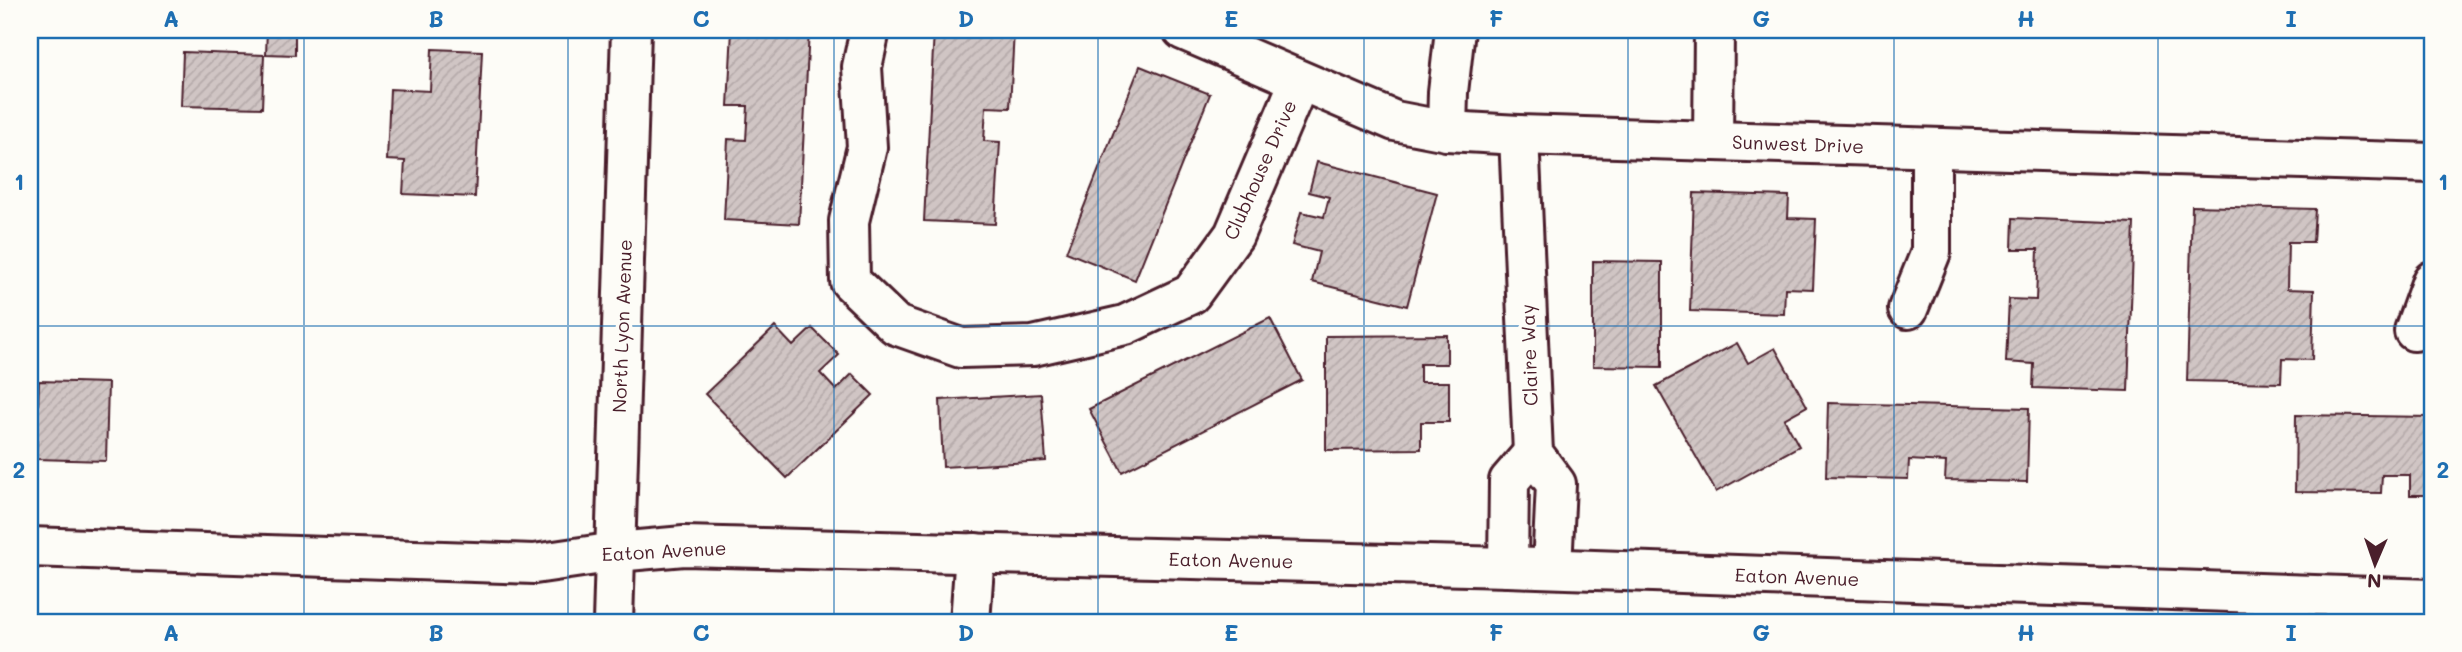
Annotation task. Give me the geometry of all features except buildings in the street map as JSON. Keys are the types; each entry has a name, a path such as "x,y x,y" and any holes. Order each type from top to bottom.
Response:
{"street":[{"name":"North Lyon Avenue","path":"613,622 631,30"},
{"name":"Clubhouse Drive","path":"870,30 862,67 867,147 849,221 850,281 897,325 961,348 1033,346 1125,325 1191,294 1234,235 1299,82"},
{"name":"Sunwest Drive","path":"1183,30 1395,121 1447,131 2432,163"},
{"path":"1447,131 1455,30"},
{"path":"1713,141 1714,30"},
{"name":"Claire Way","path":"1519,135 1533,453"},
{"path":"1908,309 1931,252 1931,148"},
{"path":"2414,331 2432,281"},
{"path":"1508,567 1509,481 1533,453 1556,484 1552,568"},
{"name":"Eaton Avenue","path":"30,547 534,564 615,551 684,546 1552,568 2432,599"},
{"path":"970,622 975,553"}]}
